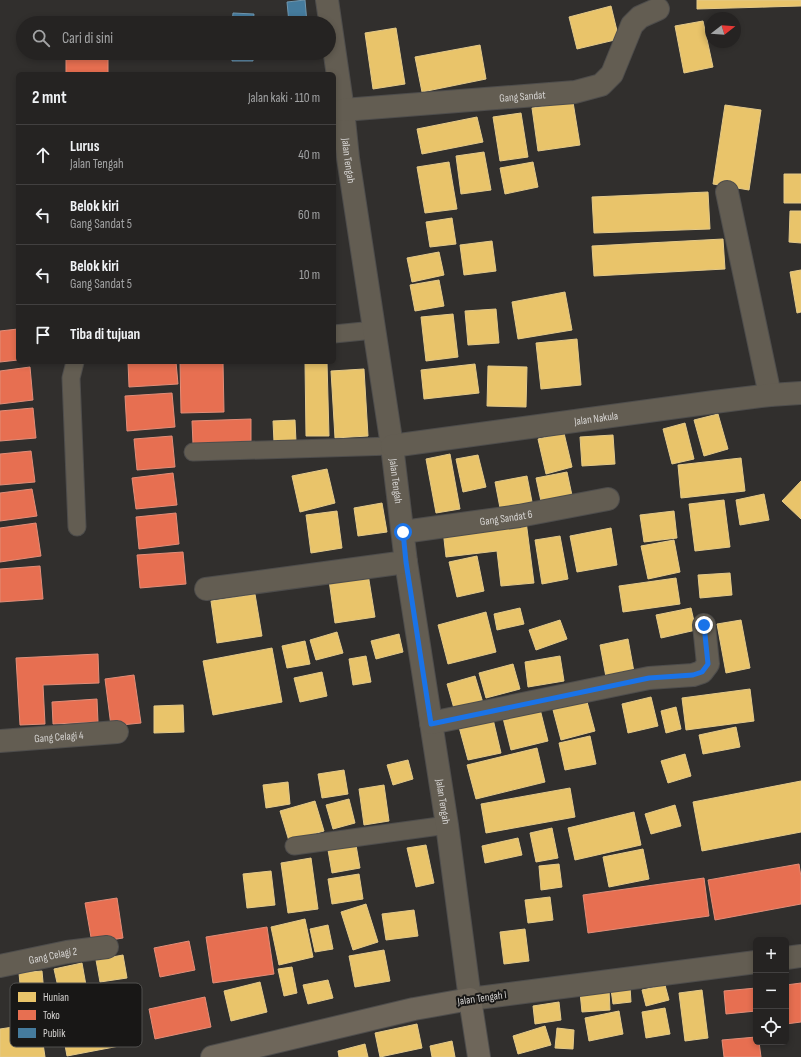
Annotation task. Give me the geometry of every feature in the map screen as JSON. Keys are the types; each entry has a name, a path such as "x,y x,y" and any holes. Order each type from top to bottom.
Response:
{"street":[{"name":"Jalan Tengah","path":"328,0 330,16"},
{"name":"Gang Sandat","path":"343,110 575,92 601,85 612,74 632,25 640,16 658,9"},
{"name":"Jalan Tengah","path":"336,59 343,110 341,157 374,330 392,446 406,562 447,825 478,1057"},
{"path":"727,192 770,395"},
{"name":"Jalan Nakula","path":"392,446 770,395 801,393"},
{"name":"Gang Sandat 6","path":"403,532 519,516 608,499"},
{"path":"206,589 406,562"},
{"path":"431,724 649,678 693,675 702,672 708,664 704,625"},
{"name":"Gang Celagi 4","path":"0,741 117,732"},
{"name":"Gang Celagi 2","path":"0,966 67,952 107,947"},
{"path":"789,958 801,956"},
{"name":"Jalan Tengah I","path":"212,1057 414,1009 470,999 753,962"}],"lane":[{"path":"336,334 374,330"},
{"path":"75,364 72,378 77,527"},
{"path":"193,452 392,446"},
{"path":"294,846 447,825"}],"building: Hunian":[{"path":"697,0 801,0 801,6 697,9"},
{"path":"611,6 619,39 577,49 569,17"},
{"path":"703,21 705,30 705,48 709,48 713,67 684,73 675,26"},
{"path":"396,28 405,84 373,89 365,33"},
{"path":"480,45 486,79 422,92 415,57"},
{"path":"573,102 580,145 538,151 532,108"},
{"path":"725,105 761,110 749,190 713,184"},
{"path":"521,113 528,157 500,161 493,117"},
{"path":"477,117 483,142 422,154 417,129"},
{"path":"484,152 491,190 461,194 456,156"},
{"path":"449,162 457,209 425,213 417,167"},
{"path":"533,162 538,187 505,194 500,168"},
{"path":"784,174 801,174 801,203 784,203"},
{"path":"708,192 710,229 594,233 592,197"},
{"path":"790,211 801,211 801,243 789,242"},
{"path":"452,218 456,244 430,247 426,222"},
{"path":"723,239 725,269 594,276 592,246"},
{"path":"492,241 496,271 464,275 460,245"},
{"path":"439,252 444,275 412,282 407,258"},
{"path":"801,270 801,312 797,313 790,272"},
{"path":"439,280 444,306 415,311 410,285"},
{"path":"565,292 572,330 518,339 512,302"},
{"path":"496,309 499,343 468,345 465,311"},
{"path":"453,314 458,357 426,361 421,317"},
{"path":"577,339 581,385 541,389 536,343"},
{"path":"305,364 327,364 329,436 306,436"},
{"path":"475,364 479,393 424,399 421,370"},
{"path":"488,366 527,367 526,407 487,406"},
{"path":"364,369 368,436 335,438 331,371"},
{"path":"718,414 728,449 704,456 694,420"},
{"path":"295,420 296,442 274,442 273,421"},
{"path":"685,423 694,459 672,464 663,429"},
{"path":"564,433 572,467 546,474 538,439"},
{"path":"613,435 615,464 582,466 580,437"},
{"path":"450,454 460,509 436,513 426,459"},
{"path":"478,455 486,487 463,492 456,459"},
{"path":"741,458 745,491 681,498 678,465"},
{"path":"327,469 335,503 300,512 292,476"},
{"path":"567,472 573,500 542,506 536,478"},
{"path":"527,476 533,507 501,513 495,482"},
{"path":"801,481 801,519 782,501"},
{"path":"764,494 769,520 740,525 736,500"},
{"path":"724,500 730,547 695,551 689,504"},
{"path":"382,503 387,532 358,536 354,508"},
{"path":"337,511 342,548 311,553 306,515"},
{"path":"674,511 677,538 644,542 640,515"},
{"path":"526,521 534,583 501,586 497,551 446,557 443,530"},
{"path":"611,528 617,565 577,572 570,536"},
{"path":"560,536 568,579 542,584 535,540"},
{"path":"674,540 680,572 648,579 641,546"},
{"path":"477,556 484,591 457,597 449,562"},
{"path":"730,573 732,595 700,598 698,575"},
{"path":"368,574 375,617 335,623 329,580"},
{"path":"676,578 680,604 623,612 619,586"},
{"path":"255,594 262,636 217,643 211,601"},
{"path":"520,608 524,624 497,630 494,614"},
{"path":"691,608 696,630 661,638 656,615"},
{"path":"486,612 496,652 448,664 438,625"},
{"path":"560,620 567,639 536,650 529,630"},
{"path":"741,620 750,668 726,673 717,624"},
{"path":"337,632 343,653 316,660 310,640"},
{"path":"399,634 403,652 376,659 371,641"},
{"path":"628,639 634,672 606,677 600,645"},
{"path":"305,641 310,664 287,668 282,646"},
{"path":"272,648 282,702 213,715 203,661"},
{"path":"366,656 371,682 353,685 349,659"},
{"path":"560,656 564,681 528,687 525,662"},
{"path":"513,664 520,689 486,698 479,673"},
{"path":"322,672 327,696 300,702 294,678"},
{"path":"475,676 483,703 455,712 447,684"},
{"path":"750,689 754,721 686,730 682,698"},
{"path":"651,697 658,726 628,733 622,704"},
{"path":"586,698 595,731 561,740 552,706"},
{"path":"183,705 184,732 154,733 154,706"},
{"path":"676,707 681,729 666,733 661,711"},
{"path":"540,709 548,741 511,750 503,718"},
{"path":"493,719 501,753 468,760 459,727"},
{"path":"736,727 740,747 703,754 699,735"},
{"path":"590,736 596,764 565,770 559,743"},
{"path":"537,748 545,782 476,799 467,765"},
{"path":"685,754 691,776 668,783 661,761"},
{"path":"408,760 413,779 393,785 387,765"},
{"path":"344,770 348,794 322,798 318,774"},
{"path":"801,781 801,832 702,851 693,802"},
{"path":"288,782 290,804 266,808 263,785"},
{"path":"384,785 389,821 364,825 359,789"},
{"path":"570,788 575,817 486,833 481,804"},
{"path":"349,799 355,823 333,829 326,805"},
{"path":"315,801 324,831 289,841 280,811"},
{"path":"675,805 681,826 651,834 645,814"},
{"path":"634,812 641,845 575,860 568,828"},
{"path":"552,828 558,858 536,862 530,833"},
{"path":"518,838 522,855 485,863 482,846"},
{"path":"356,845 360,868 332,873 328,850"},
{"path":"426,845 434,883 416,887 407,848"},
{"path":"643,849 649,879 609,887 603,857"},
{"path":"311,858 318,909 288,913 281,863"},
{"path":"559,864 562,887 541,890 539,866"},
{"path":"271,871 275,905 247,908 243,874"},
{"path":"359,874 363,899 332,904 328,879"},
{"path":"550,897 553,920 528,923 525,900"},
{"path":"366,904 378,942 353,950 341,912"},
{"path":"414,910 418,936 386,940 382,914"},
{"path":"305,919 313,957 279,965 271,927"},
{"path":"328,925 333,949 315,952 310,929"},
{"path":"525,929 529,961 504,964 500,932"},
{"path":"384,950 390,981 355,987 349,956"},
{"path":"123,955 127,978 100,982 96,960"},
{"path":"82,963 86,983 57,983 54,969"},
{"path":"292,967 297,993 284,996 278,969"},
{"path":"42,971 43,983 20,983 19,973"},
{"path":"328,980 333,998 308,1004 303,985"},
{"path":"260,982 267,1012 231,1021 224,991"},
{"path":"665,985 669,1000 646,1006 642,990"},
{"path":"630,987 631,1002 613,1004 611,989"},
{"path":"609,990 610,1010 582,1012 580,992"},
{"path":"702,990 708,1038 685,1041 679,993"},
{"path":"559,1002 561,1020 535,1024 533,1006"},
{"path":"665,1008 670,1034 646,1038 642,1012"},
{"path":"619,1011 623,1034 589,1041 585,1018"},
{"path":"417,1024 422,1048 380,1057 375,1033"},
{"path":"545,1026 551,1045 518,1054 513,1036"},
{"path":"10,1028 10,1047 44,1047 45,1057 0,1057 0,1029"},
{"path":"557,1028 574,1030 573,1049 555,1048"},
{"path":"452,1041 455,1057 432,1057 430,1046"},
{"path":"365,1044 368,1057 339,1057 338,1051"},
{"path":"65,1047 114,1047 67,1056"}],"building: Toko":[{"path":"66,60 108,60 108,72 66,72"},
{"path":"16,329 16,360 0,362 0,331"},
{"path":"128,364 176,364 178,384 129,387"},
{"path":"180,364 223,364 224,412 181,413"},
{"path":"30,367 33,400 0,404 0,371"},
{"path":"172,393 175,427 127,431 125,396"},
{"path":"33,408 36,438 0,441 0,411"},
{"path":"251,419 251,441 193,444 192,421"},
{"path":"172,436 175,467 137,470 134,439"},
{"path":"31,451 35,482 0,485 0,454"},
{"path":"173,473 177,505 136,509 132,478"},
{"path":"32,489 37,516 0,521 0,493"},
{"path":"176,513 179,544 139,549 136,517"},
{"path":"36,523 41,556 0,562 0,528"},
{"path":"183,552 186,584 140,588 137,555"},
{"path":"40,566 43,599 0,602 0,569"},
{"path":"98,654 99,683 43,685 45,724 20,725 16,658"},
{"path":"134,675 141,723 111,726 105,679"},
{"path":"97,699 98,722 53,724 52,702"},
{"path":"799,864 801,877 801,904 715,920 708,880"},
{"path":"704,878 709,916 588,933 583,895"},
{"path":"117,898 123,938 92,943 85,903"},
{"path":"267,927 274,974 213,983 206,937"},
{"path":"189,941 195,970 160,977 154,948"},
{"path":"801,983 801,1022 789,1024 789,985"},
{"path":"753,988 753,1011 726,1014 724,991"},
{"path":"205,997 211,1027 155,1039 149,1009"},
{"path":"753,1037 753,1045 759,1045 761,1057 724,1057 722,1040"}],"building: Publik":[{"path":"305,0 306,16 288,16 287,2"},
{"path":"233,13 254,14 254,16 233,16"},
{"path":"232,60 253,60 253,61"}],"route":[{"path":"403,532 406,562 431,724 649,678 693,675 702,672 708,664 704,625"}]}
